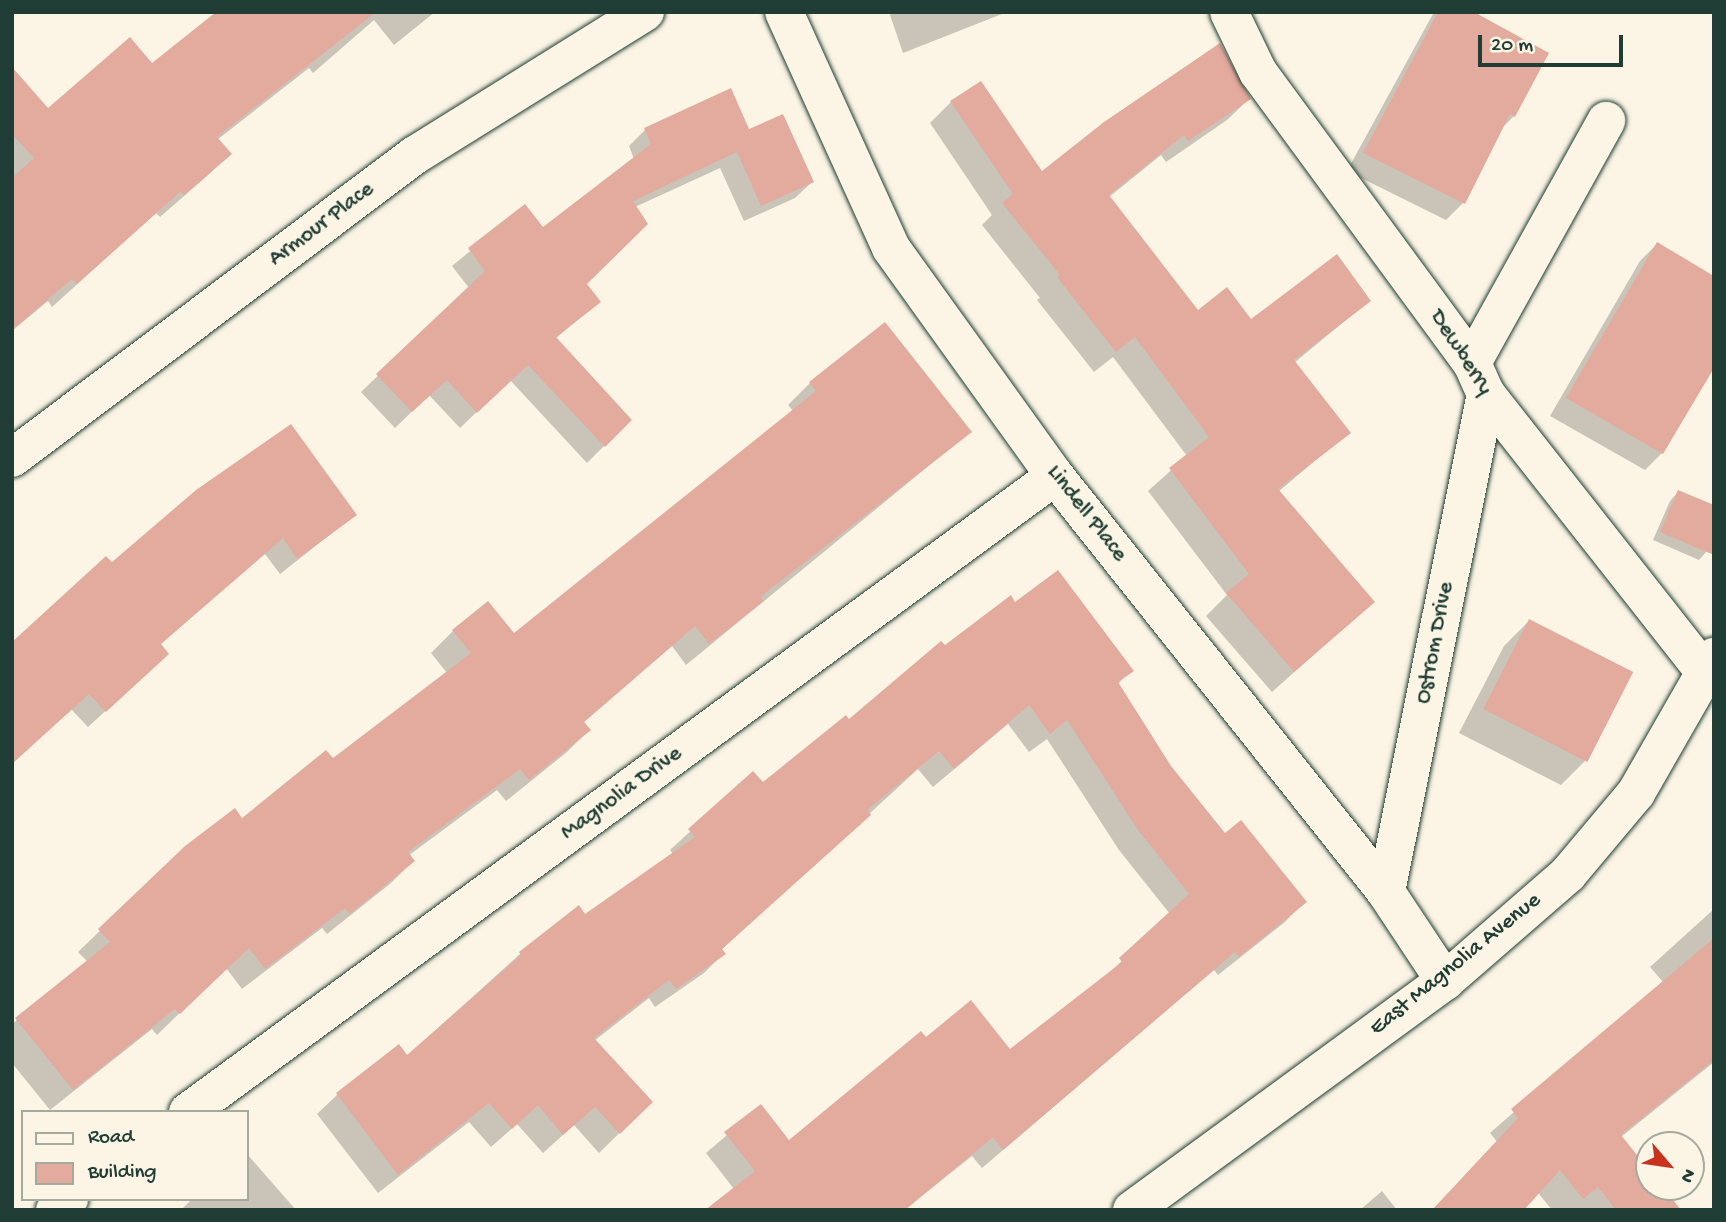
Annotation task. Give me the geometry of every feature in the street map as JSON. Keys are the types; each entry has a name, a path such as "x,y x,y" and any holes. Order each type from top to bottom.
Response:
{"street":[{"name":"Armour Place","path":"12,458 415,155 645,12"},
{"name":"Lindell Place","path":"784,12 891,248 1055,476 1386,892 1445,981"},
{"name":"Dewberry","path":"1229,12 1258,72 1479,379 1711,669"},
{"name":"Ostrom Drive","path":"1386,892 1479,379 1606,121"},
{"name":"Magnolia Drive","path":"191,1110 1055,476"},
{"name":"East Magnolia Avenue","path":"1132,1210 1445,981 1568,874 1606,833 1636,793 1711,669"}],"building":[{"path":"216,12 376,12 217,137 232,154 184,195 181,191 77,284 72,279 12,330 12,178 34,158 12,134 12,67 48,108 130,37 152,63"},
{"path":"1438,12 1474,12 1549,53 1515,117 1510,114 1465,204 1363,153"},
{"path":"1220,43 1251,99 1188,141 1184,135 1109,195 1198,310 1227,287 1251,319 1337,254 1371,301 1294,360 1351,433 1278,489 1375,602 1294,672 1226,593 1249,574 1169,468 1209,437 1135,337 1116,352 1057,277 1060,275 1002,203 1013,194 950,101 981,81 1042,171 1104,122"},
{"path":"731,88 749,129 783,114 814,182 761,206 737,152 633,201 648,224 587,284 601,302 556,337 632,420 605,447 528,365 477,413 447,380 412,412 376,374 485,271 468,248 525,204 543,227 651,144 644,128"},
{"path":"1657,242 1714,276 1714,368 1663,454 1566,398"},
{"path":"885,322 972,432 760,597 764,601 709,644 695,626 584,722 591,730 529,780 520,769 408,852 415,861 350,914 345,908 265,969 249,948 180,1014 175,1009 73,1090 15,1018 110,942 98,929 185,846 235,808 242,818 326,750 333,758 471,653 452,630 488,601 514,633 816,391 809,382"},
{"path":"291,424 357,515 297,559 283,538 161,644 169,654 106,712 89,694 12,764 12,642 106,556 112,562 196,490"},
{"path":"1678,490 1714,505 1714,555 1660,532"},
{"path":"1058,570 1134,671 1118,682 1171,766 1225,833 1241,820 1307,902 1239,957 1235,952 1003,1150 993,1137 905,1210 705,1210 755,1171 724,1132 761,1104 789,1140 921,1031 926,1037 971,1000 1010,1049 1122,962 1119,958 1189,894 1138,830 1067,720 1050,734 1029,705 954,769 939,751 867,810 871,815 722,949 726,954 676,989 669,980 594,1038 653,1102 620,1134 595,1107 563,1135 538,1105 512,1129 489,1103 398,1175 336,1093 399,1044 407,1055 521,955 519,952 579,905 585,914 695,837 688,829 753,771 763,782 846,715 849,719 941,641 945,645 1011,595 1015,602"},
{"path":"1529,619 1633,672 1587,762 1483,709"},
{"path":"1714,938 1714,1060 1621,1135 1635,1152 1635,1201 1674,1201 1681,1210 1616,1210 1598,1187 1583,1199 1560,1170 1524,1210 1432,1210 1518,1118 1511,1109"}]}
